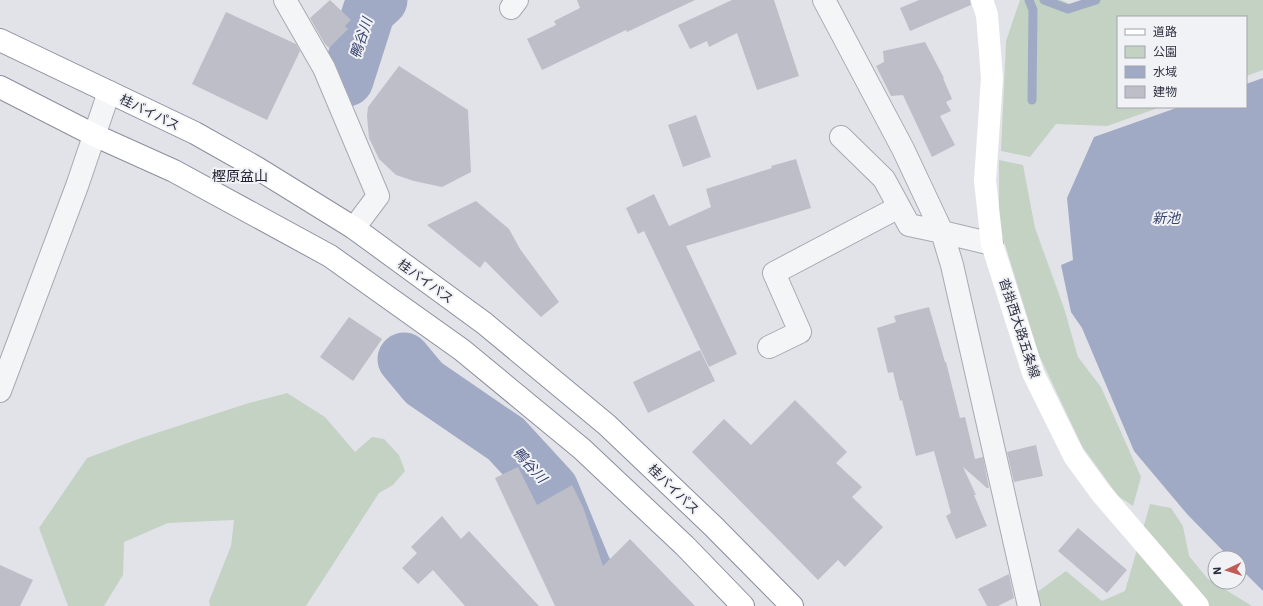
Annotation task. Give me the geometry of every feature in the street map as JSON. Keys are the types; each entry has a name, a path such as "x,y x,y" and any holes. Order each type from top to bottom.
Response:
{"main road":[{"name":"沓掛西大路五条線","path":"982,0 987,16 992,78 986,181 992,244 1033,373 1074,456 1102,493 1198,606"},
{"name":"桂バイパス","path":"0,40 196,133 257,168 354,228 484,323 607,426 713,526 786,604"},
{"path":"0,87 94,135 174,171 330,256 462,350 582,449 685,546 743,606"}],"street":[{"path":"824,0 903,149 942,232 952,265 1029,606"},
{"path":"289,2 324,68 378,196 354,228"},
{"path":"0,391 77,186 109,92"},
{"path":"842,137 884,179 909,225 992,244"},
{"path":"769,347 800,332 774,273 899,207"}],"green space":[{"path":"1020,0 1061,0 1075,6 1093,0 1263,0 1263,70 1247,76 1247,16 1117,16 1117,108 1158,108 1107,126 1056,124 1030,157 1001,151 1006,41"},
{"path":"999,160 1023,165 1035,228 1064,308 1078,357 1101,387 1141,477 1133,506 1118,496 1082,446 1039,355 999,225"},
{"path":"287,393 325,417 355,452 372,437 384,439 399,455 405,471 393,485 379,493 306,606 210,606 209,601 231,546 234,520 168,523 124,542 123,575 104,606 68,606 39,528 87,458 144,437 249,403"},
{"path":"1150,504 1171,508 1183,526 1189,556 1207,578 1207,590 1226,590 1252,606 1018,606 1066,571 1102,601 1125,591"}],"water":[{"name":"新池","path":"1263,78 1263,591 1247,575 1247,550 1222,550 1187,514 1134,451 1082,328 1071,312 1061,265 1073,260 1067,198 1094,137 1176,108 1247,108 1247,84"}],"building":[{"path":"330,0 351,20 345,26 348,29 329,48 325,44 310,18"},
{"path":"577,0 695,0 627,32 626,30 542,70 527,39 556,25 554,21 580,8"},
{"path":"732,0 774,0 799,76 757,90 737,33 709,47 707,41 690,49 678,25"},
{"path":"919,0 970,0 971,5 910,31 900,8"},
{"path":"226,12 296,44 300,51 267,120 192,84"},
{"path":"925,42 944,78 952,99 946,102 951,111 940,116 955,145 932,157 903,95 891,96 876,66 884,62 883,51"},
{"path":"399,66 468,110 471,172 442,187 414,181 396,175 379,159 369,138 367,116 368,107"},
{"path":"696,115 711,157 683,167 668,125"},
{"path":"796,159 811,208 686,246 737,354 709,367 644,231 638,234 626,208 654,194 669,226 711,207 706,189 772,168 771,166"},
{"path":"476,201 509,229 520,249 559,302 541,317 485,261 480,268 427,225"},
{"path":"929,307 946,362 960,418 965,417 975,459 983,457 989,488 987,488 963,467 976,495 974,495 987,526 956,539 946,516 951,513 934,451 916,456 902,400 900,401 893,372 888,373 877,328 896,322 894,316"},
{"path":"349,317 382,339 353,381 320,357"},
{"path":"700,350 715,381 648,413 633,382"},
{"path":"795,400 847,452 836,463 862,487 852,497 883,527 845,567 838,560 818,580 692,452 724,419 751,445"},
{"path":"1036,445 1043,476 1014,482 1007,452"},
{"path":"518,467 537,505 572,485 583,507 603,566 630,539 695,606 555,606 495,478"},
{"path":"442,516 461,539 469,531 539,606 465,606 433,570 418,584 402,568 417,553 411,547"},
{"path":"1078,528 1127,570 1107,593 1058,551"},
{"path":"0,565 33,580 20,606 0,606"},
{"path":"1009,574 1014,598 998,606 987,606 978,589"}],"waterway":[{"name":"鴨谷川","path":"347,80 369,11 381,0"},
{"path":"1029,0 1033,10 1032,100"},
{"path":"1044,0 1068,9 1096,0"},
{"name":"鴨谷川","path":"404,359 424,383 506,439 552,489 586,571 613,606"}],"district":[{"name":"樫原盆山","path":"240,176"}]}
